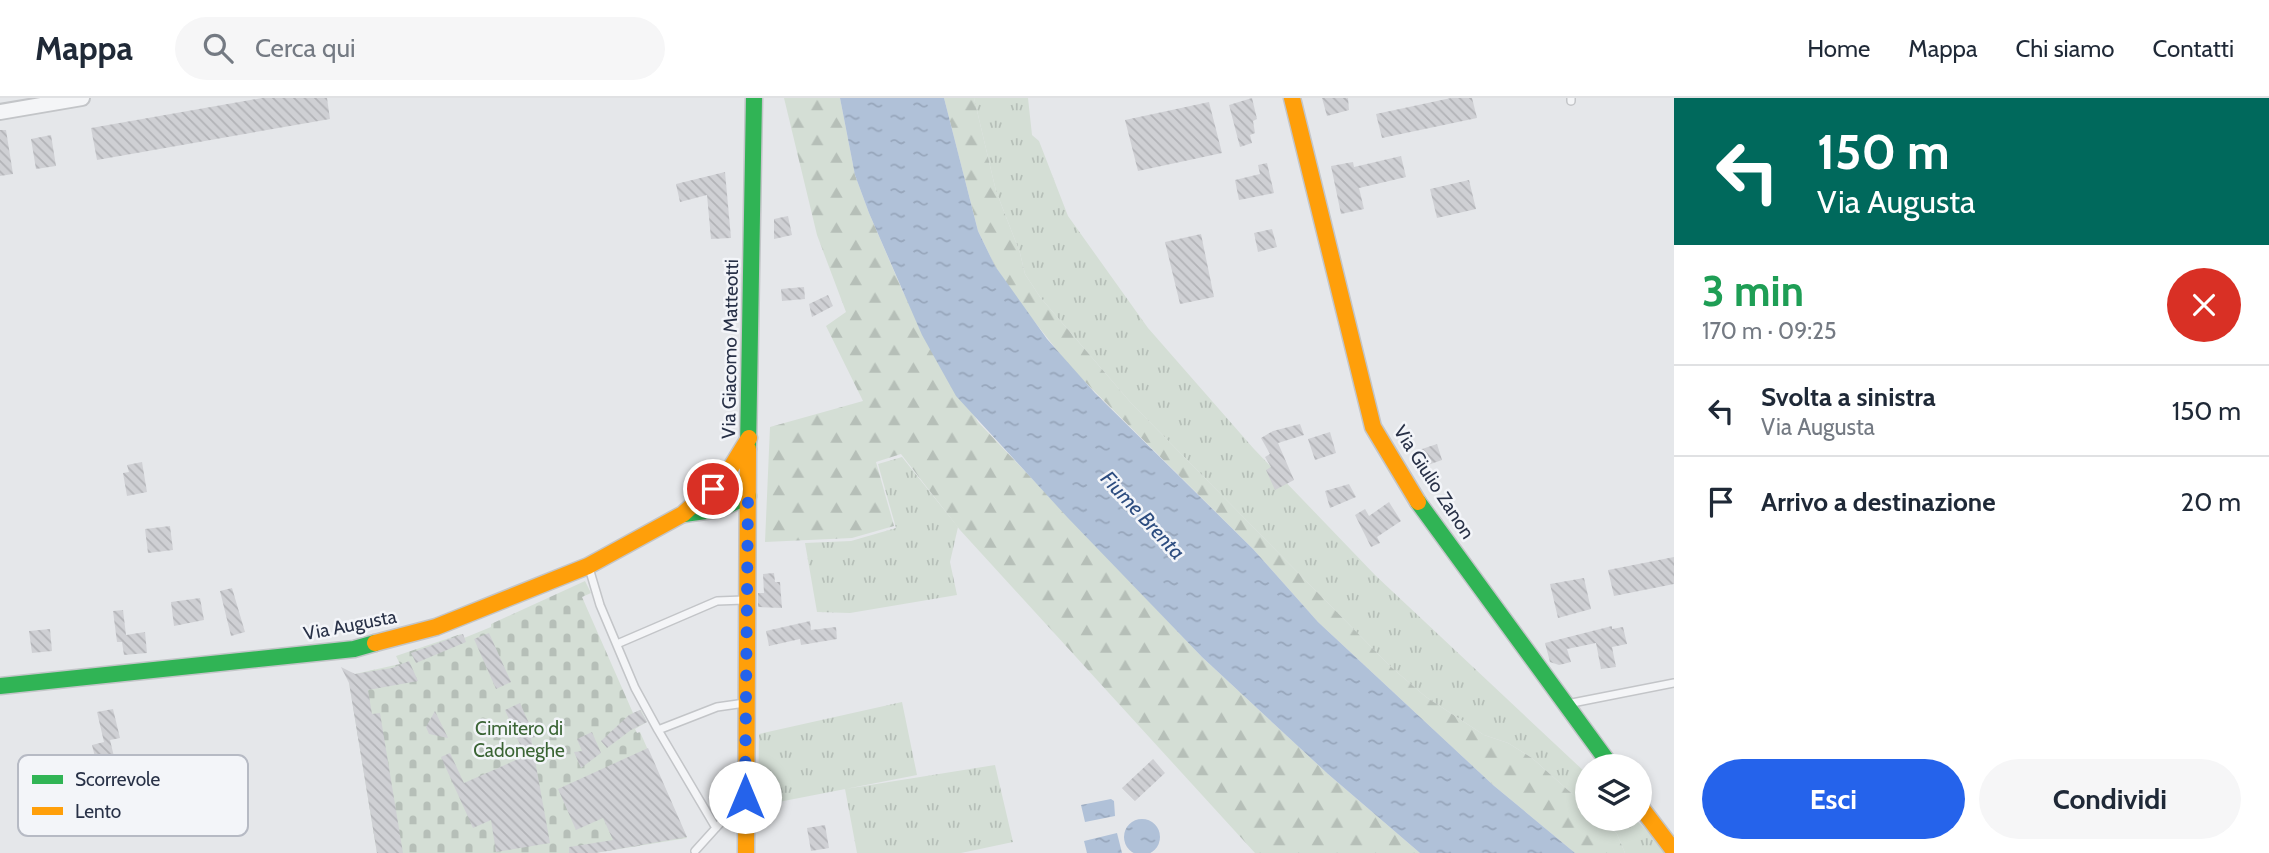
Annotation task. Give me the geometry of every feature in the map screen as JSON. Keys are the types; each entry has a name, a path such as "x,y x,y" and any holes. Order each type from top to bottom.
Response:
{"street":[{"name":"Via Giacomo Matteotti","path":"746,853 746,600 754,98"},
{"name":"Via Giulio Zanon","path":"1292,98 1364,401 1373,426 1414,496 1602,754"},
{"path":"0,112 73,99"},
{"name":"Via Augusta","path":"0,686 228,660 354,649 436,626 588,566 682,514 716,487 749,438"},
{"path":"716,487 748,496"},
{"name":"Via Augusta","path":"682,514 720,509 748,496"},
{"path":"720,509 747,529"},
{"path":"1652,822 1674,851"}],"lane":[{"path":"588,566 600,605 658,730 716,828"},
{"path":"617,644 717,601 746,600"},
{"path":"1566,704 1674,683"},
{"path":"658,730 717,707 745,704"},
{"path":"695,851 724,820 746,817"}],"green space":[{"path":"784,98 840,98 855,175 869,213 903,292 978,422 1202,657 1328,774 1420,853 1255,853 960,530 901,454 876,462 894,526 852,538 765,542 770,427 863,401 826,326 846,312 817,235"},
{"path":"944,98 974,98 996,191 1020,253 1025,274 1040,297 1131,403 1391,667 1426,697 1484,735 1508,743 1532,758 1575,796 1575,831 1614,831 1625,853 1575,853 1493,785 1318,622 1253,549 1071,368 1019,302 995,266 978,231"},
{"path":"974,98 1028,98 1032,135 1039,141 1068,216 1148,328 1254,449 1376,576 1575,763 1575,796 1532,758 1508,743 1484,735 1426,697 1391,667 1131,403 1040,297 1025,274 1020,253 996,191"},
{"path":"902,457 958,527 950,562 957,595 850,613 817,612 805,543 851,541 896,528 878,464"},
{"name":"Cimitero di Cadoneghe","path":"585,581 591,593 582,597 633,713 641,710 647,722 635,729 637,733 640,732 687,838 595,853 377,853 349,682 355,674 400,664 396,656 461,634 464,638"},
{"path":"902,702 917,775 758,806 759,734"},
{"path":"995,765 1013,842 961,853 857,853 845,789"},
{"path":"1614,831 1647,831 1670,853 1625,853"}],"water":[{"name":"Fiume Brenta","path":"840,98 944,98 978,231 995,266 1047,339 1095,393 1253,549 1318,622 1493,785 1575,853 1420,853 1328,774 1202,657 1068,518 956,396 922,335 869,213 855,175"},
{"path":"1111,799 1114,801 1115,816 1085,822 1081,805"},
{"path":"1135,820 1149,820 1159,830 1159,844 1149,854 1135,854 1125,844 1125,830"},
{"path":"1117,833 1122,853 1087,853 1084,841"}],"building":[{"path":"262,98 327,98 330,119 97,160 91,128"},
{"path":"1252,98 1257,119 1253,121 1255,133 1250,135 1252,143 1240,147 1229,105"},
{"path":"1322,98 1348,98 1349,110 1327,116"},
{"path":"1451,98 1472,98 1477,118 1382,138 1376,114"},
{"path":"1209,102 1222,153 1138,171 1125,120"},
{"path":"0,130 6,130 13,174 0,176"},
{"path":"51,135 56,166 36,169 31,139"},
{"path":"1401,156 1406,177 1359,188 1364,209 1341,214 1331,166 1353,162 1354,167"},
{"path":"1267,163 1274,193 1239,200 1235,180 1260,174 1258,165"},
{"path":"725,172 731,238 711,239 707,195 680,202 676,184"},
{"path":"1469,180 1476,209 1437,218 1430,189"},
{"path":"788,216 792,235 774,239 774,219"},
{"path":"1272,229 1277,247 1258,252 1254,233"},
{"path":"1201,234 1214,297 1180,304 1165,242"},
{"path":"804,287 805,299 782,301 781,289"},
{"path":"828,295 833,306 812,317 809,304"},
{"path":"1300,424 1304,435 1278,443 1294,480 1275,490 1266,470 1271,467 1265,457 1270,454 1261,438 1273,431"},
{"path":"1330,432 1336,453 1315,460 1308,439"},
{"path":"1437,444 1442,460 1425,466 1419,450"},
{"path":"142,462 147,492 127,496 123,473 129,472 127,465"},
{"path":"1349,484 1356,497 1330,508 1325,491"},
{"path":"1389,502 1401,521 1377,537 1380,543 1371,547 1355,515 1365,509 1369,516"},
{"path":"170,526 173,550 148,553 145,529"},
{"path":"1674,557 1674,584 1614,596 1608,570"},
{"path":"774,573 775,582 780,582 782,608 758,607 758,593 764,593 763,574"},
{"path":"1584,578 1591,609 1558,618 1550,584"},
{"path":"232,588 245,632 231,636 220,591"},
{"path":"200,598 204,620 174,626 171,602"},
{"path":"123,610 126,635 145,632 147,653 124,655 122,642 117,642 113,611"},
{"path":"810,621 811,630 836,627 837,639 801,645 800,639 769,646 766,631"},
{"path":"1612,626 1612,629 1623,627 1627,644 1612,647 1616,667 1601,669 1596,643 1567,649 1571,662 1559,665 1550,662 1545,643"},
{"path":"50,629 52,651 32,653 29,631"},
{"path":"489,633 511,682 496,689 474,639"},
{"path":"463,634 466,642 416,663 411,653"},
{"path":"409,661 418,681 368,690 372,714 380,713 403,853 377,853 349,683 341,667 355,674 392,668"},
{"path":"520,703 535,737 531,738 550,843 496,852 491,820 473,828 441,757 450,753 464,783 525,756 505,710"},
{"path":"113,709 120,738 110,740 114,755 94,755 92,745 104,742 97,712"},
{"path":"640,710 647,722 607,748 601,741 629,715"},
{"path":"435,711 448,738 429,734 426,727"},
{"path":"592,732 601,753 581,768 574,752 582,751 577,739"},
{"path":"648,748 687,837 595,853 569,853 569,847 613,840 603,818 576,830 558,789"},
{"path":"1153,759 1165,773 1135,801 1122,788"},
{"path":"825,825 829,848 811,851 807,828"}],"traffic: fast":[{"path":"748,449 754,98"},
{"path":"684,514 720,509 748,496"},
{"path":"1418,502 1602,754"},
{"path":"0,686 354,649 375,643"}],"traffic: slow":[{"path":"1292,98 1373,427 1418,502"},
{"path":"375,643 436,627 588,566 683,514 727,474 749,438"},
{"path":"746,853 748,449"},
{"path":"1652,822 1674,851"}],"route":[{"path":"713,489 728,488 748,496 745,797"}]}
